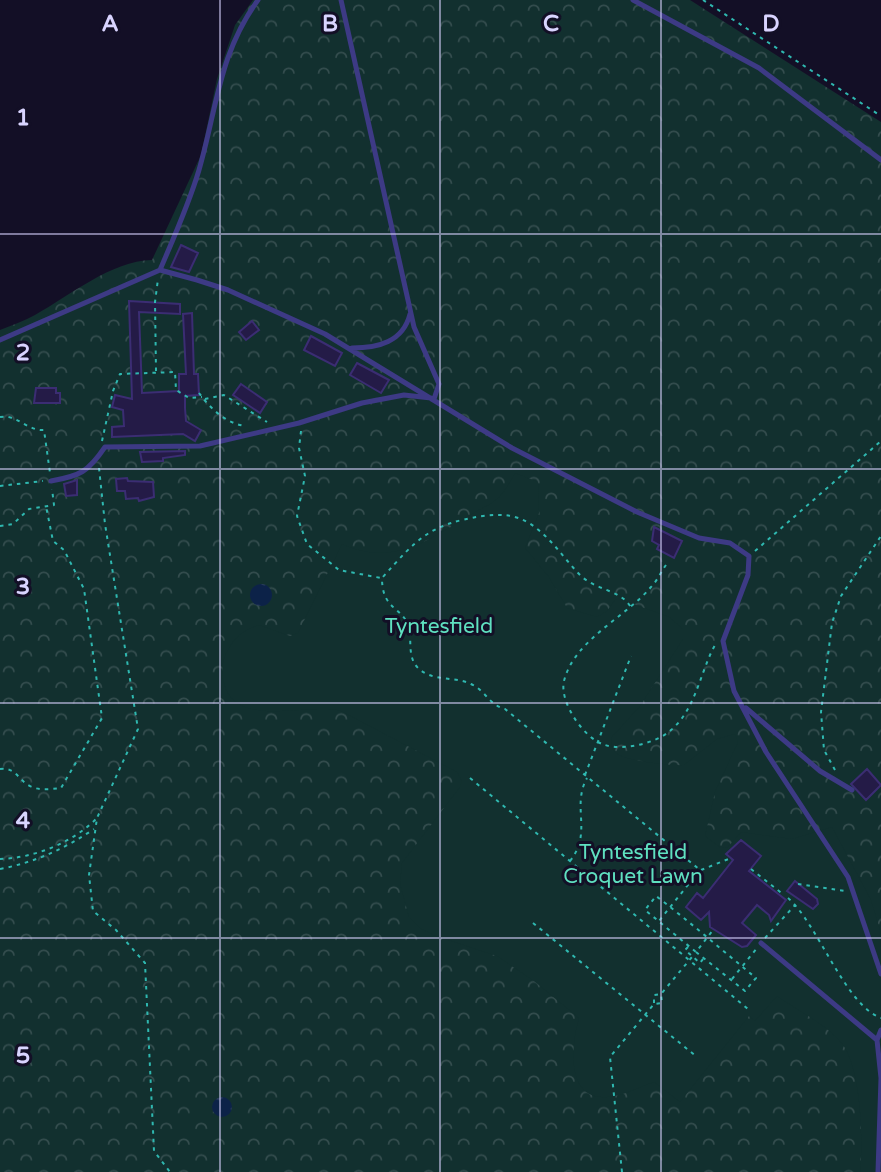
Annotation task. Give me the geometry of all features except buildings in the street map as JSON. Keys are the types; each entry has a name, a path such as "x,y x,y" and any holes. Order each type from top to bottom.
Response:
{"lane":[{"path":"160,270 198,173 226,62 239,26 258,0"},
{"path":"341,0 411,310 426,362 439,384 434,399"},
{"path":"633,0 759,68 881,160"},
{"path":"0,340 160,270 228,290 352,348 512,448 637,512 699,538 730,543 749,556 748,575 723,640 734,691 766,751 830,847 851,886 881,974"},
{"path":"352,348 373,348 394,338 405,326 411,310"},
{"path":"51,481 77,477 105,447 200,446 299,423 362,403 404,396 434,399"},
{"path":"743,706 820,771 852,790"},
{"path":"761,943 877,1040"},
{"path":"878,1172 881,1078 877,1040 881,1030"}],"path":[{"path":"704,0 881,116"},
{"path":"156,372 155,302 160,270"},
{"path":"101,444 113,391 120,374 175,372 176,390 189,397 224,395 233,398 276,429"},
{"path":"199,393 235,425 247,426"},
{"path":"0,417 10,416 33,431 44,430 54,505 29,509 13,524 0,526"},
{"path":"299,423 299,448 305,476 296,516 307,544 339,570 382,578"},
{"path":"749,556 881,441"},
{"path":"99,456 105,524 138,729 97,818 89,874 93,911 116,930 145,963 154,1151 170,1172"},
{"path":"0,486 51,481"},
{"path":"0,769 16,772 30,786 46,790 61,788 102,718 84,589 64,550 53,541 46,506"},
{"path":"630,606 625,598 594,587 580,575 559,548 528,523 506,514 448,521 413,544 382,578 384,598 408,626 411,658 418,668 429,675 461,680 481,690 494,706 505,709 700,870"},
{"path":"837,774 824,750 821,712 832,623 841,596 881,537"},
{"path":"666,565 651,587 572,663 564,681 565,699 570,710 598,742 616,747 650,742 671,730 688,709 719,637"},
{"path":"570,861 582,842 580,799 586,776 631,656"},
{"path":"470,778 748,1009"},
{"path":"0,858 40,853 86,829 97,818"},
{"path":"0,869 31,863 62,851 95,829"},
{"path":"659,921 700,870 731,858"},
{"path":"751,869 784,895"},
{"path":"798,884 834,891 845,891 851,886"},
{"path":"656,896 670,907 756,978 745,991 645,910 656,896"},
{"path":"788,898 804,913 830,962 870,1011 881,1018"},
{"path":"731,979 795,905"},
{"path":"533,923 697,1057"},
{"path":"696,951 713,930"},
{"path":"689,946 685,950 692,957 700,963 704,958"},
{"path":"654,1004 652,996 661,994 692,957"},
{"path":"622,1172 610,1057 654,1004 662,1003 661,994"}],"green space":[{"name":"Tyntesfield","path":"253,0 690,0 881,122 881,1172 0,1172 0,330 35,315 92,280 121,266 152,260 201,155 217,79 235,25"},
{"name":"Tyntesfield Croquet Lawn","path":"515,473 538,482 539,513 525,548 549,577 567,608 597,617 607,611 615,600 622,600 669,617 683,629 683,639 640,706 612,737 614,751 638,761 684,765 717,739 735,734 738,742 715,792 705,836 721,848 728,847 741,832 792,839 832,827 871,900 881,934 881,1172 860,1172 857,1084 847,1051 825,1028 777,996 755,1021 749,1016 680,1102 654,1082 607,1097 593,1096 584,1090 577,1080 573,1055 579,1018 534,981 497,956 433,935 420,928 409,917 400,884 402,863 460,787 462,781 457,772 341,711 258,710 243,706 231,697 222,671 225,655 233,642 244,632 259,625 290,636 298,633 342,544 376,553 406,549 435,536 494,502 504,492"}],"water":[{"path":"261,584 269,587 272,595 269,603 261,606 253,603 250,595 253,587"},
{"path":"222,1097 229,1100 232,1107 229,1114 222,1117 215,1114 212,1107 215,1100"}]}
